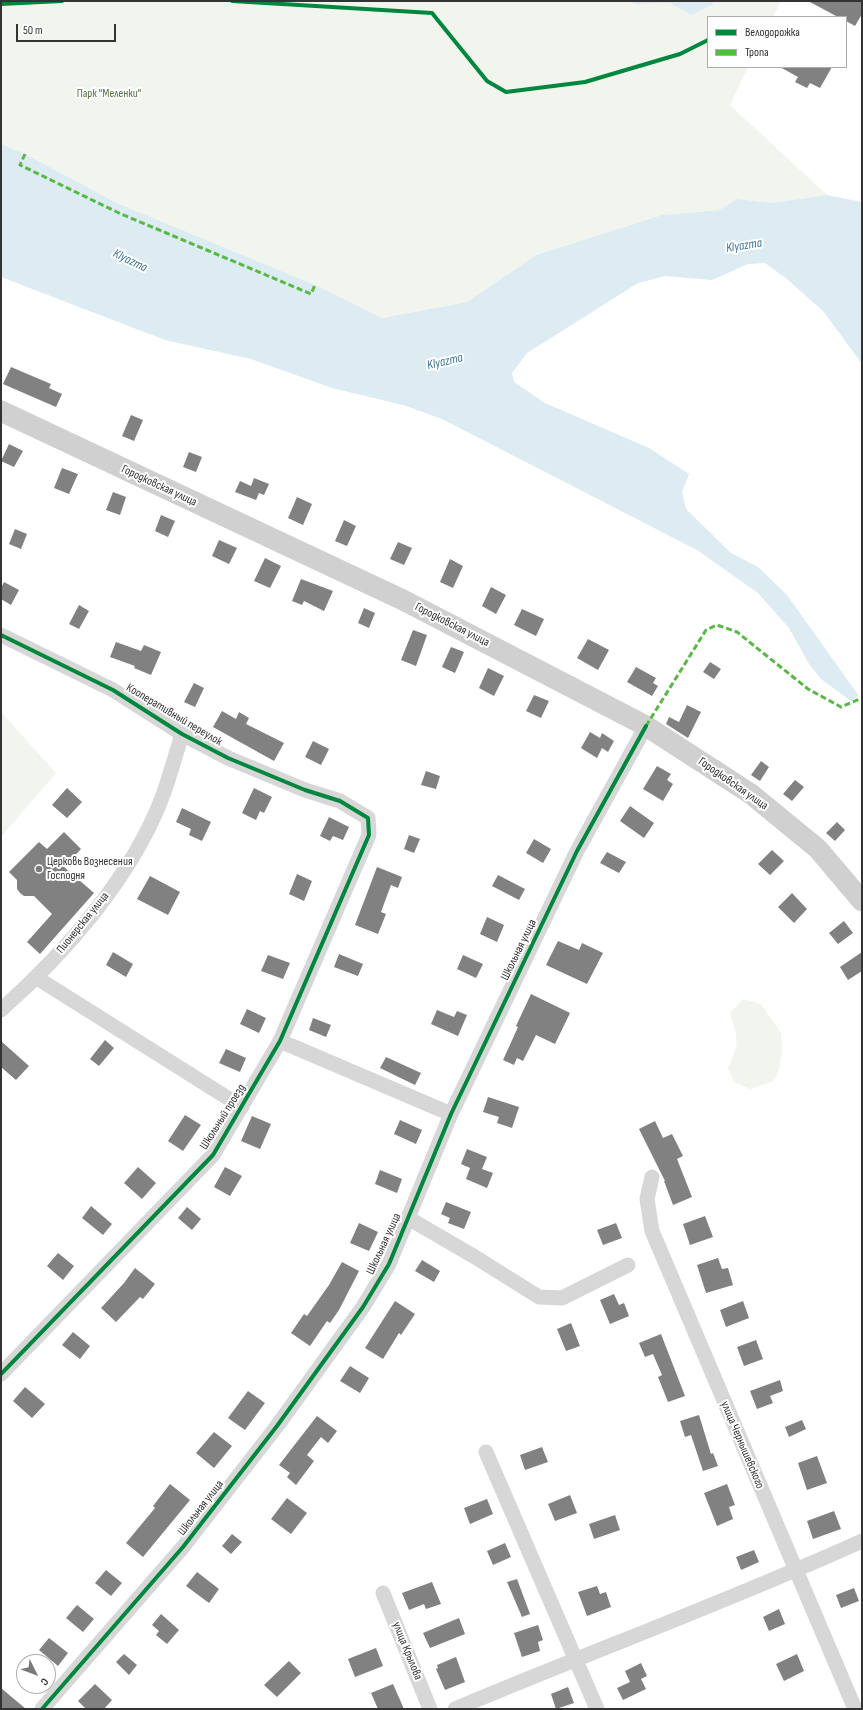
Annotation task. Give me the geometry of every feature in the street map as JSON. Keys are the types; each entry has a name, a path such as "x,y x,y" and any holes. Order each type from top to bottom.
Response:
{"main road":[{"name":"Городковская улица","path":"1,411 403,600 646,726 751,794 818,849 862,901"}],"street":[{"name":"Кооперативный переулок","path":"1,635 113,690 182,734 228,758 305,790 340,801 368,818 369,835"},
{"name":"Школьная улица","path":"42,1709 183,1547 277,1426 363,1307 389,1264 451,1114 577,851 646,726"},
{"name":"Пионерская улица","path":"1,1010 37,978 69,942 122,875 163,796 182,734"},
{"name":"Школьный проезд","path":"1,1374 213,1154 280,1041 369,835"},
{"path":"37,978 242,1107"},
{"path":"280,1041 451,1114"},
{"name":"улица Чернышевского","path":"652,1177 647,1199 652,1231 855,1709"},
{"path":"408,1218 475,1256 539,1297 562,1298 628,1264"},
{"path":"486,1452 597,1709"},
{"path":"455,1709 575,1658 796,1571 862,1541"},
{"name":"улица Крылова","path":"383,1592 430,1709"}],"green space":[{"name":"Парк \"Меленки\"","path":"1,1 628,1 635,4 670,3 691,15 716,1 781,1 774,16 707,16 707,68 748,68 730,105 827,195 772,203 737,199 719,210 662,215 536,255 467,302 382,318 315,285 117,203 25,154 1,144"},
{"path":"1,712 56,773 1,837"},
{"path":"743,999 761,1004 781,1033 782,1051 779,1070 774,1081 750,1089 734,1082 728,1068 736,1047 735,1029 730,1013"}],"water":[{"path":"628,1 713,1 713,4 691,15 670,3 635,4"},
{"name":"Klyazma","path":"1,144 25,154 117,203 315,285 382,318 467,302 536,255 662,215 719,210 737,199 772,203 827,195 862,202 862,364 824,312 787,279 765,263 748,264 712,280 665,276 638,283 527,353 512,373 514,382 545,403 649,448 689,474 682,492 686,509 731,553 758,567 787,595 859,696 851,701 821,679 809,664 789,628 758,593 697,550 442,419 403,405 332,388 251,359 165,340 1,277"}],"building":[{"path":"808,1 862,1 862,14 855,26 847,22 847,16 836,16"},
{"path":"782,68 831,68 820,88 810,83 807,88 795,82 798,77"},
{"path":"11,367 51,384 49,388 62,394 56,407 3,384"},
{"path":"131,415 143,420 134,441 122,436"},
{"path":"9,444 23,451 14,467 1,461"},
{"path":"189,452 202,457 196,472 183,467"},
{"path":"62,468 78,474 69,494 54,488"},
{"path":"254,478 269,484 264,495 259,493 256,500 235,492 240,481 251,486"},
{"path":"113,492 126,497 120,515 106,510"},
{"path":"297,497 312,504 303,525 288,518"},
{"path":"161,515 175,521 168,537 155,531"},
{"path":"344,520 356,526 347,546 335,541"},
{"path":"15,529 27,534 21,549 9,544"},
{"path":"219,540 237,548 229,564 212,556"},
{"path":"398,542 412,548 404,565 390,559"},
{"path":"265,558 281,566 270,588 254,581"},
{"path":"450,559 463,566 453,588 440,582"},
{"path":"301,579 333,591 324,611 304,601 302,605 292,601"},
{"path":"4,582 19,590 11,605 1,599 1,588"},
{"path":"491,587 506,595 496,614 482,606"},
{"path":"79,605 89,611 79,629 69,624"},
{"path":"364,608 375,613 369,628 358,623"},
{"path":"522,609 544,619 536,636 514,625"},
{"path":"413,630 427,635 416,666 401,660"},
{"path":"588,639 609,650 598,670 577,658"},
{"path":"116,642 141,651 144,645 161,652 151,675 134,668 135,666 110,657"},
{"path":"451,647 464,652 455,673 442,667"},
{"path":"710,662 721,669 714,679 703,672"},
{"path":"636,667 656,678 653,683 658,686 652,696 627,682"},
{"path":"488,668 504,676 494,696 479,688"},
{"path":"194,683 204,688 195,707 184,702"},
{"path":"534,695 549,701 541,718 526,711"},
{"path":"687,705 701,712 688,738 666,724 669,717 679,722"},
{"path":"222,711 236,719 239,712 249,718 246,724 284,743 274,761 213,727"},
{"path":"590,732 600,738 602,733 614,741 608,752 602,748 597,758 581,748"},
{"path":"313,741 329,749 321,765 305,757"},
{"path":"761,761 769,767 760,781 751,775"},
{"path":"657,766 671,774 667,780 673,784 663,801 643,789"},
{"path":"426,771 440,776 436,789 421,785"},
{"path":"795,780 804,787 792,801 783,794"},
{"path":"67,788 82,802 67,818 52,805"},
{"path":"254,788 272,797 264,813 260,811 256,820 242,813"},
{"path":"630,806 654,823 644,838 620,821"},
{"path":"182,808 211,822 202,841 189,835 191,829 176,822"},
{"path":"329,817 349,827 343,840 333,836 330,841 320,836"},
{"path":"837,822 845,830 835,841 826,833"},
{"path":"64,832 81,849 64,867 94,893 40,954 27,942 52,914 34,896 24,896 20,893 17,889 17,880 9,872 39,842 47,849"},
{"path":"409,835 420,839 414,853 404,849"},
{"path":"534,839 551,849 543,863 526,853"},
{"path":"772,850 784,861 770,875 758,864"},
{"path":"607,852 626,862 619,873 600,863"},
{"path":"377,867 402,877 398,888 391,885 381,912 386,914 378,934 355,925"},
{"path":"297,874 312,881 304,901 289,894"},
{"path":"498,875 525,889 519,900 492,886"},
{"path":"150,876 180,892 168,915 137,899"},
{"path":"792,893 807,909 794,923 778,907"},
{"path":"487,917 504,925 497,942 480,934"},
{"path":"844,921 853,933 838,944 829,933"},
{"path":"558,941 579,950 582,943 603,953 587,984 546,965"},
{"path":"113,952 133,964 126,977 106,965"},
{"path":"862,952 862,971 848,980 840,967"},
{"path":"339,954 363,964 358,976 334,967"},
{"path":"268,955 290,963 283,979 261,971"},
{"path":"463,955 483,964 476,978 457,969"},
{"path":"531,994 570,1013 555,1044 536,1035 523,1061 517,1058 514,1065 503,1060 518,1027 516,1026"},
{"path":"247,1009 266,1018 259,1033 240,1024"},
{"path":"437,1010 454,1017 457,1011 467,1015 458,1036 431,1024"},
{"path":"313,1018 331,1025 326,1037 309,1030"},
{"path":"105,1040 114,1048 99,1066 90,1059"},
{"path":"1,1041 29,1066 16,1080 1,1067"},
{"path":"226,1049 246,1058 240,1072 219,1063"},
{"path":"386,1057 421,1073 415,1085 380,1068"},
{"path":"488,1097 519,1107 512,1128 497,1123 499,1117 483,1112"},
{"path":"185,1115 201,1125 183,1151 168,1141"},
{"path":"252,1116 271,1124 260,1149 241,1141"},
{"path":"400,1120 422,1130 416,1144 394,1134"},
{"path":"655,1121 663,1138 672,1134 683,1156 677,1159 692,1197 673,1205 665,1181 639,1129"},
{"path":"467,1149 487,1157 482,1169 493,1173 487,1188 466,1179 470,1168 461,1164"},
{"path":"138,1167 156,1183 142,1199 124,1183"},
{"path":"225,1167 242,1176 230,1196 214,1187"},
{"path":"380,1170 402,1179 397,1193 375,1184"},
{"path":"446,1202 471,1212 464,1229 448,1223 450,1218 441,1214"},
{"path":"91,1206 112,1224 103,1235 82,1218"},
{"path":"187,1207 201,1219 192,1230 178,1218"},
{"path":"705,1216 713,1237 690,1245 683,1224"},
{"path":"359,1223 378,1232 369,1251 350,1243"},
{"path":"616,1223 622,1238 603,1245 597,1230"},
{"path":"58,1253 74,1266 63,1280 47,1266"},
{"path":"718,1258 722,1269 728,1268 733,1285 706,1293 697,1265"},
{"path":"422,1260 440,1271 434,1282 415,1271"},
{"path":"342,1262 359,1271 339,1310 330,1323 327,1321 310,1346 291,1333 304,1314 307,1316 329,1285"},
{"path":"135,1268 155,1284 143,1299 140,1297 116,1322 101,1308 124,1283"},
{"path":"614,1294 619,1305 624,1303 629,1316 610,1324 600,1300"},
{"path":"395,1301 415,1314 401,1335 399,1333 383,1359 365,1348"},
{"path":"743,1301 749,1318 726,1327 720,1310"},
{"path":"571,1323 580,1346 566,1351 557,1329"},
{"path":"73,1332 90,1346 80,1359 62,1345"},
{"path":"661,1334 685,1396 668,1402 658,1377 662,1375 653,1354 645,1357 639,1343"},
{"path":"756,1340 763,1359 744,1366 737,1347"},
{"path":"350,1366 369,1378 360,1393 340,1381"},
{"path":"780,1380 783,1391 770,1396 773,1403 757,1409 750,1391"},
{"path":"25,1387 45,1404 32,1418 13,1401"},
{"path":"248,1391 265,1403 245,1430 228,1418"},
{"path":"699,1415 711,1454 713,1453 718,1466 703,1471 691,1435 685,1437 680,1421"},
{"path":"317,1416 337,1431 328,1443 321,1437 307,1455 314,1461 296,1485 287,1477 290,1473 279,1465"},
{"path":"802,1420 806,1429 789,1437 785,1427"},
{"path":"214,1432 232,1446 214,1468 196,1453"},
{"path":"542,1447 548,1462 525,1470 520,1455"},
{"path":"817,1456 827,1483 807,1490 798,1463"},
{"path":"170,1484 190,1500 143,1557 126,1543 155,1508 153,1506"},
{"path":"727,1484 735,1505 729,1507 733,1519 717,1526 704,1493"},
{"path":"570,1495 577,1513 555,1521 548,1504"},
{"path":"287,1498 307,1513 291,1534 271,1519"},
{"path":"487,1499 493,1514 470,1524 464,1508"},
{"path":"834,1511 841,1529 813,1539 807,1521"},
{"path":"615,1515 620,1530 594,1539 589,1524"},
{"path":"232,1534 242,1542 231,1554 222,1546"},
{"path":"505,1543 511,1557 493,1565 487,1551"},
{"path":"754,1550 759,1562 741,1570 736,1557"},
{"path":"106,1570 122,1583 111,1596 95,1583"},
{"path":"197,1572 219,1589 209,1603 186,1586"},
{"path":"517,1579 530,1614 522,1617 507,1582"},
{"path":"432,1582 441,1604 426,1609 424,1604 409,1610 402,1593"},
{"path":"597,1586 600,1594 606,1592 611,1607 587,1616 578,1592"},
{"path":"854,1588 859,1601 841,1608 836,1595"},
{"path":"77,1605 94,1619 83,1632 66,1618"},
{"path":"779,1609 785,1624 769,1631 763,1617"},
{"path":"161,1614 179,1630 167,1644 156,1635 159,1631 152,1625"},
{"path":"459,1618 465,1634 430,1648 423,1633"},
{"path":"538,1625 543,1640 538,1642 540,1651 522,1657 514,1633"},
{"path":"49,1638 68,1653 58,1666 56,1664 56,1654 44,1654 39,1650"},
{"path":"376,1648 383,1666 355,1677 348,1659"},
{"path":"124,1654 137,1665 129,1675 116,1662"},
{"path":"797,1654 804,1671 784,1681 776,1664"},
{"path":"456,1657 465,1682 445,1690 436,1669 438,1668 437,1665"},
{"path":"289,1661 301,1673 277,1697 264,1685"},
{"path":"641,1663 647,1676 641,1679 646,1689 623,1700 617,1688 630,1682 625,1671"},
{"path":"95,1684 112,1700 104,1709 86,1709 78,1701"},
{"path":"393,1684 404,1709 378,1709 371,1693"},
{"path":"568,1687 574,1703 556,1709 551,1694"},
{"path":"1,1688 26,1709 1,1709"}],"marked path":[{"path":"25,154 20,165 119,213 311,294 315,285"},
{"path":"646,726 706,630 717,625 737,632 808,689 841,707 862,698"}],"cycle path":[{"path":"1,4 62,1"},
{"path":"232,1 432,13 487,81 506,92 585,82 680,54 707,40"},
{"path":"1,635 113,690 182,734 228,758 305,790 340,801 368,818 369,835 280,1041 213,1155 1,1374"},
{"path":"42,1709 183,1547 277,1426 363,1307 389,1264 451,1114 577,851 646,726"}],"place":[{"name":"Церковь Вознесения Господня","path":"39,869"}]}
